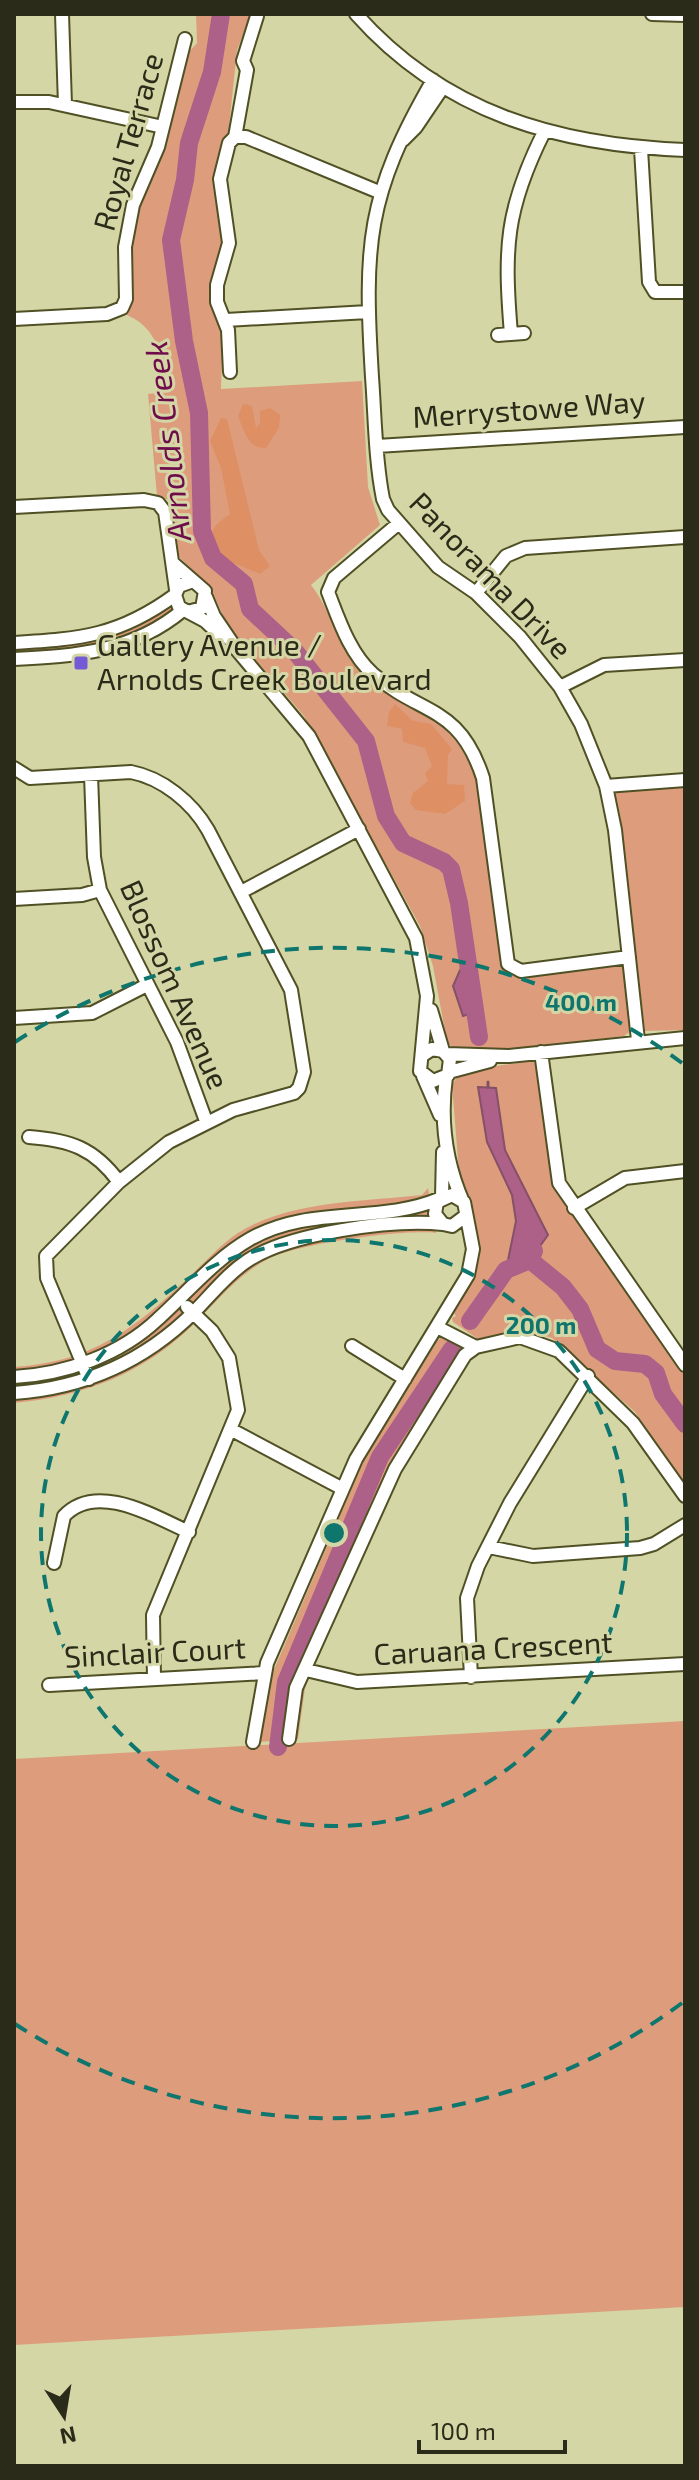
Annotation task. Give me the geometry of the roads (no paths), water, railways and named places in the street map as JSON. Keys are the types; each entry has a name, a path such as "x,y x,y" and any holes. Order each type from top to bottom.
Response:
{"street":[{"path":"62,14 65,105"},
{"path":"356,14 396,52 438,83 480,107 544,132 641,149 685,150"},
{"path":"652,14 685,15"},
{"path":"230,372 226,320 217,302 217,285 229,243 220,179 229,143 235,137 247,70 243,61 257,16"},
{"name":"Royal Terrace","path":"14,319 107,314 122,308 126,299 125,247 133,205 163,127 185,39"},
{"name":"Panorama Drive","path":"438,83 401,142 379,192 368,247 368,312 383,499 399,523 438,567 476,593 520,637 560,687 581,724 606,786 638,1040"},
{"path":"14,102 65,105 163,127"},
{"path":"524,333 504,334 509,222 519,184 544,132"},
{"path":"235,137 246,137 379,192"},
{"path":"641,149 649,282 655,292 685,292"},
{"path":"226,320 368,312"},
{"name":"Merrystowe Way","path":"377,446 568,436 581,431 685,427"},
{"path":"14,507 151,500 165,512 176,593 186,611 205,621 237,650"},
{"path":"399,523 334,578 328,592 364,665 385,683 445,716 460,732 477,761 483,778 508,964 521,971 629,957"},
{"path":"476,593 506,556 525,548 685,537"},
{"path":"170,558 193,581 203,586 214,616 237,650 302,725 416,938 427,996 451,1064 442,1118 441,1198 435,1214 445,1225 470,1239"},
{"path":"14,643 78,639 115,631 176,593 184,582 193,581"},
{"path":"14,659 90,654 120,647 186,611 202,608 206,597"},
{"path":"560,687 604,665 685,660"},
{"path":"14,768 30,778 131,772 159,781 201,818 291,990 303,1081 286,1097 259,1102 206,1121 169,1142 119,1182 51,1250 44,1263 89,1379"},
{"name":"Blossom Avenue","path":"91,775 94,857 100,890 183,1055 206,1121"},
{"path":"606,786 685,780"},
{"path":"241,892 359,829"},
{"path":"14,899 82,895 100,890"},
{"path":"14,1018 92,1013 147,985"},
{"path":"427,996 423,1055 419,1065 442,1118"},
{"path":"423,1076 433,1081 509,1056 638,1040 685,1038"},
{"path":"423,1055 432,1049 509,1056"},
{"path":"541,1052 556,1171 574,1208 685,1365"},
{"path":"29,1137 57,1139 83,1147 96,1155 119,1182"},
{"path":"253,1742 264,1673 343,1489 364,1445 468,1275 473,1256 464,1217 464,1202 444,1138"},
{"path":"574,1208 625,1178 685,1171"},
{"path":"14,1377 49,1373 83,1363 137,1336 221,1259 269,1229 304,1219 418,1206 441,1198 456,1196 464,1202"},
{"path":"14,1393 38,1392 89,1379 133,1360 193,1313 244,1263 288,1241 404,1224 457,1224 464,1217"},
{"path":"154,1679 153,1615 238,1410 234,1374 221,1343 179,1300"},
{"path":"437,1327 476,1347"},
{"path":"289,1739 296,1688 395,1469 465,1355 476,1347 520,1337 539,1341 559,1351 633,1423 685,1496"},
{"path":"352,1346 405,1379"},
{"path":"471,1677 467,1598 510,1503 588,1376"},
{"path":"232,1430 343,1489"},
{"path":"54,1563 64,1516 74,1508 118,1503 189,1532"},
{"path":"489,1547 533,1556 640,1548 654,1544 685,1525"},
{"name":"Caruana Crescent","path":"306,1670 357,1682 685,1664"},
{"name":"Sinclair Court","path":"49,1685 264,1673"}],"waterway":[{"name":"Arnolds Creek","path":"221,14 212,72 189,143 185,180 171,240 184,341 199,413 202,531 213,558 244,584 250,609 294,650 366,741 386,816 403,843 444,862 451,869 479,1037"},
{"path":"488,1082 488,1087"},
{"path":"534,1251 530,1260 563,1287 580,1309 597,1349 615,1361 645,1364 656,1373 663,1394 685,1424"},
{"path":"470,1321 506,1270 530,1260"},
{"path":"278,1747 286,1682 380,1457 452,1349"}],"place":[{"name":"Gallery Avenue / Arnolds Creek Boulevard","path":"81,663"}]}
